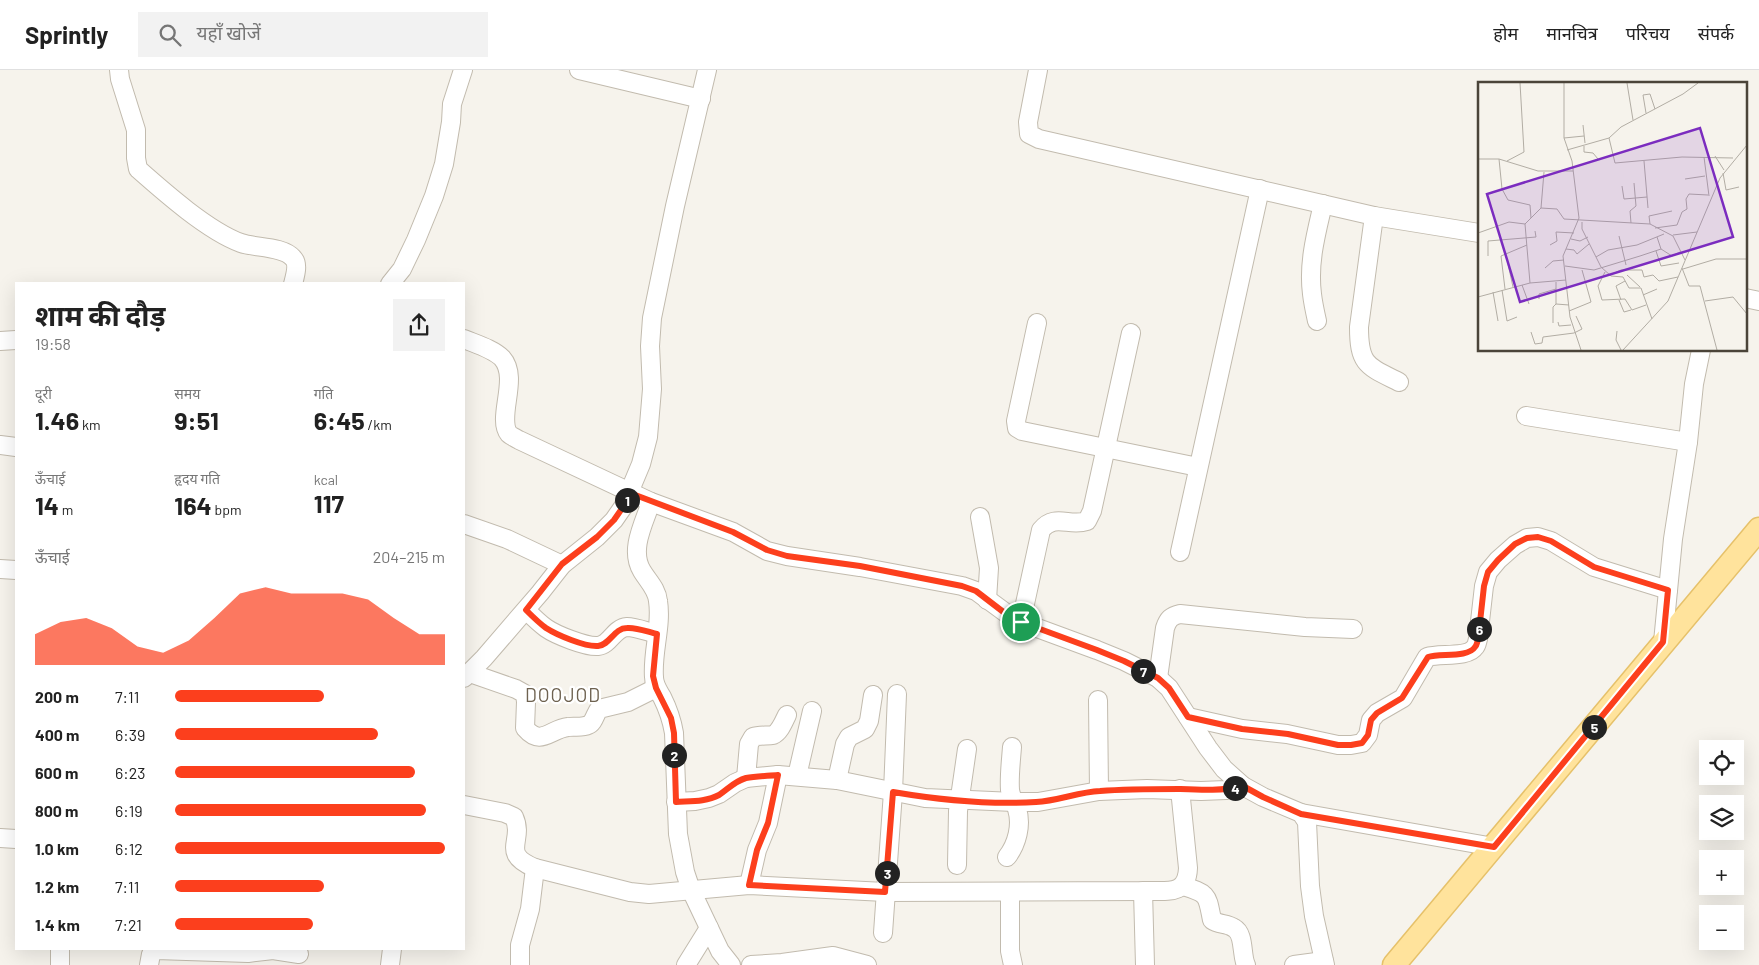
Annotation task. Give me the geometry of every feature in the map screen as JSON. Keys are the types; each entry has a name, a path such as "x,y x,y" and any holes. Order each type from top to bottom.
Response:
{"main road":[{"path":"1394,965 1663,642 1759,530"}],"street":[{"path":"119,70 136,130 138,169 206,224 226,236 242,244 283,252 293,258 296,266 293,282"},
{"path":"392,282 402,269 434,196 444,164 452,104 464,70"},
{"path":"580,70 701,99"},
{"path":"656,688 628,702 605,706 599,709 588,725 560,728 540,737 530,734 525,728 526,702 524,694 516,689 467,676 526,610 562,564 597,537 614,520 630,493 642,464 648,437 652,389 650,346 652,318 675,206 707,70"},
{"path":"1038,70 1028,122 1029,134 1039,139 1374,216 1478,233"},
{"path":"1180,552 1260,189"},
{"path":"1317,321 1312,294 1311,267 1313,244 1324,204"},
{"path":"1374,216 1359,327 1361,356 1369,366 1400,382"},
{"path":"1746,298 1759,301"},
{"path":"1037,323 1016,421 1017,428 1106,449 1198,467"},
{"path":"1021,622 1041,530 1047,522 1057,520 1080,524 1087,521 1092,511 1131,333"},
{"path":"465,339 502,358 508,369 509,388 505,424 509,434 519,440 630,493 733,532 767,550 787,556 860,566 962,586 976,591 1006,614 1021,622 1124,661 1158,678 1169,688 1208,748 1224,769 1243,786 1301,814 1494,847"},
{"path":"0,340 15,340"},
{"path":"1663,642 1673,539 1688,442 1694,384 1701,351"},
{"path":"1526,416 1688,442"},
{"path":"0,444 15,447"},
{"path":"651,502 637,546 636,558 658,598 660,613 653,676 656,688 671,718 674,733 678,834 685,872 691,890 720,951 731,965"},
{"path":"980,517 989,568 988,600"},
{"path":"465,524 507,539 562,564"},
{"path":"1188,717 1242,729 1288,734 1338,745 1362,743 1368,735 1371,720 1377,713 1402,698 1428,657 1436,654 1468,653 1475,648 1478,640 1484,586 1488,572 1515,544 1527,538 1538,537 1551,541 1594,567 1668,590"},
{"path":"0,569 15,570"},
{"path":"526,610 546,628 590,645 599,646 608,641 617,631 626,627 657,634"},
{"path":"1158,678 1165,628 1167,621 1173,615 1180,614 1305,627 1353,629"},
{"path":"883,933 893,792 897,694"},
{"path":"837,780 845,744 849,737 865,729 869,721 873,695"},
{"path":"1098,700 1099,791"},
{"path":"797,776 812,711"},
{"path":"746,778 749,744 753,737 773,735 787,715"},
{"path":"1007,857 1015,847 1019,822 1010,788 1012,747"},
{"path":"957,865 960,801 967,749"},
{"path":"676,802 709,798 746,778 778,775 837,780 925,798 960,801 1038,802 1099,791 1226,790 1243,786"},
{"path":"749,885 757,850 768,823 778,775"},
{"path":"465,805 504,813 514,817 517,824 514,850 524,863 536,868 630,892 649,894 749,885 885,892 1143,891 1176,890 1183,886 1187,878 1188,868 1180,789"},
{"path":"1294,965 1324,963 1310,886 1307,822 1301,814"},
{"path":"0,838 15,840"},
{"path":"520,965 520,945 530,909 536,868"},
{"path":"1183,886 1205,894 1208,899 1212,920 1218,924 1235,928 1239,933 1244,963 1246,965"},
{"path":"1143,891 1145,965"},
{"path":"1010,892 1010,951 1013,965"},
{"path":"686,965 709,928"},
{"path":"60,950 60,965"},
{"path":"149,965 151,954 156,950 248,953 273,950 299,956"},
{"path":"390,965 392,950"},
{"path":"751,965 833,956 867,965"}],"district":[{"name":"DOOJOD","path":"563,694"}],"route":[{"path":"630,493 733,532 767,550 787,556 860,566 962,586 976,591 1006,614 1021,622 1124,661 1158,678 1169,688 1188,717 1242,729 1288,734 1338,745 1351,745 1362,743 1368,735 1371,720 1377,713 1402,698 1410,688 1422,663 1428,657 1436,654 1468,653 1475,648 1478,640 1484,586 1488,572 1515,544 1527,538 1538,537 1551,541 1594,567 1668,590 1663,642 1494,847 1301,814 1243,786 1226,790 1201,791 1147,789 1099,791 1038,802 960,801 925,798 893,792 885,892 749,885 757,850 768,823 778,775 746,778 709,798 676,802 674,733 671,718 656,688 653,676 657,634 626,627 617,631 608,641 599,646 590,645 546,628 526,610 562,564 597,537 614,520 630,493"}]}
